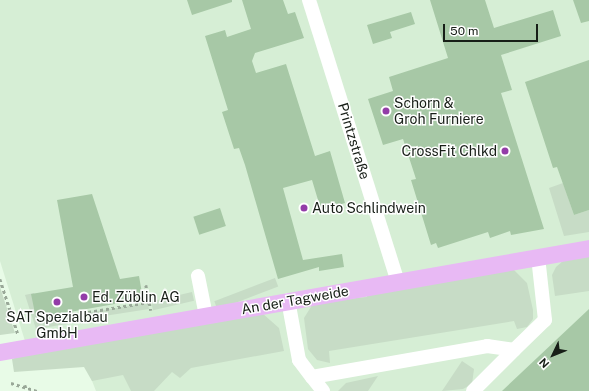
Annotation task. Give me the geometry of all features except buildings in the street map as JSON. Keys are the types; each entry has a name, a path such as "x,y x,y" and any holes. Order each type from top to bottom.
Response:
{"main road":[{"name":"An der Tagweide","path":"0,352 589,248"}],"street":[{"name":"Printzstraße","path":"309,0 398,282"},
{"path":"473,391 545,320 538,258"},
{"path":"198,276 206,316"},
{"path":"288,300 299,360 323,391"},
{"path":"312,377 487,346 514,350"}],"path":[{"path":"0,279 18,334"},
{"path":"83,319 82,312 149,302 146,285"},
{"path":"11,383 24,385 38,391"},
{"path":"24,385 27,391"}],"shaded area":[{"path":"0,0 589,0 589,391 96,391 72,330 25,341 0,261"},
{"path":"563,183 574,215 589,210 589,232 564,236 549,188"},
{"path":"589,256 589,291 555,296 552,275 556,267 563,261"},
{"path":"513,269 527,283 533,310 533,319 527,327 517,329 514,321 329,351 330,363 317,360 308,349 304,318 314,302 367,297 367,294"},
{"path":"275,278 278,286 218,310 214,301"},
{"path":"0,287 15,333 0,335"},
{"path":"192,292 194,301 153,310 151,301"},
{"path":"34,293 39,319 76,312 73,323 36,329 25,295"},
{"path":"148,303 149,309 90,318 89,312"},
{"path":"262,313 279,328 284,351 191,368 180,378 172,372 154,391 131,391 123,375 92,381 84,367 14,372 12,359 20,356"},
{"path":"462,361 474,369 472,384 463,389 442,391"},
{"path":"378,376 368,391 338,391 346,383"}],"place":[{"name":"Schorn & Groh Furniere","path":"386,111"},
{"name":"CrossFit Chlkd","path":"505,151"},
{"name":"Auto Schlindwein","path":"304,208"},
{"name":"Ed. Züblin AG","path":"84,297"},
{"name":"SAT Spezialbau GmbH","path":"57,302"}]}
